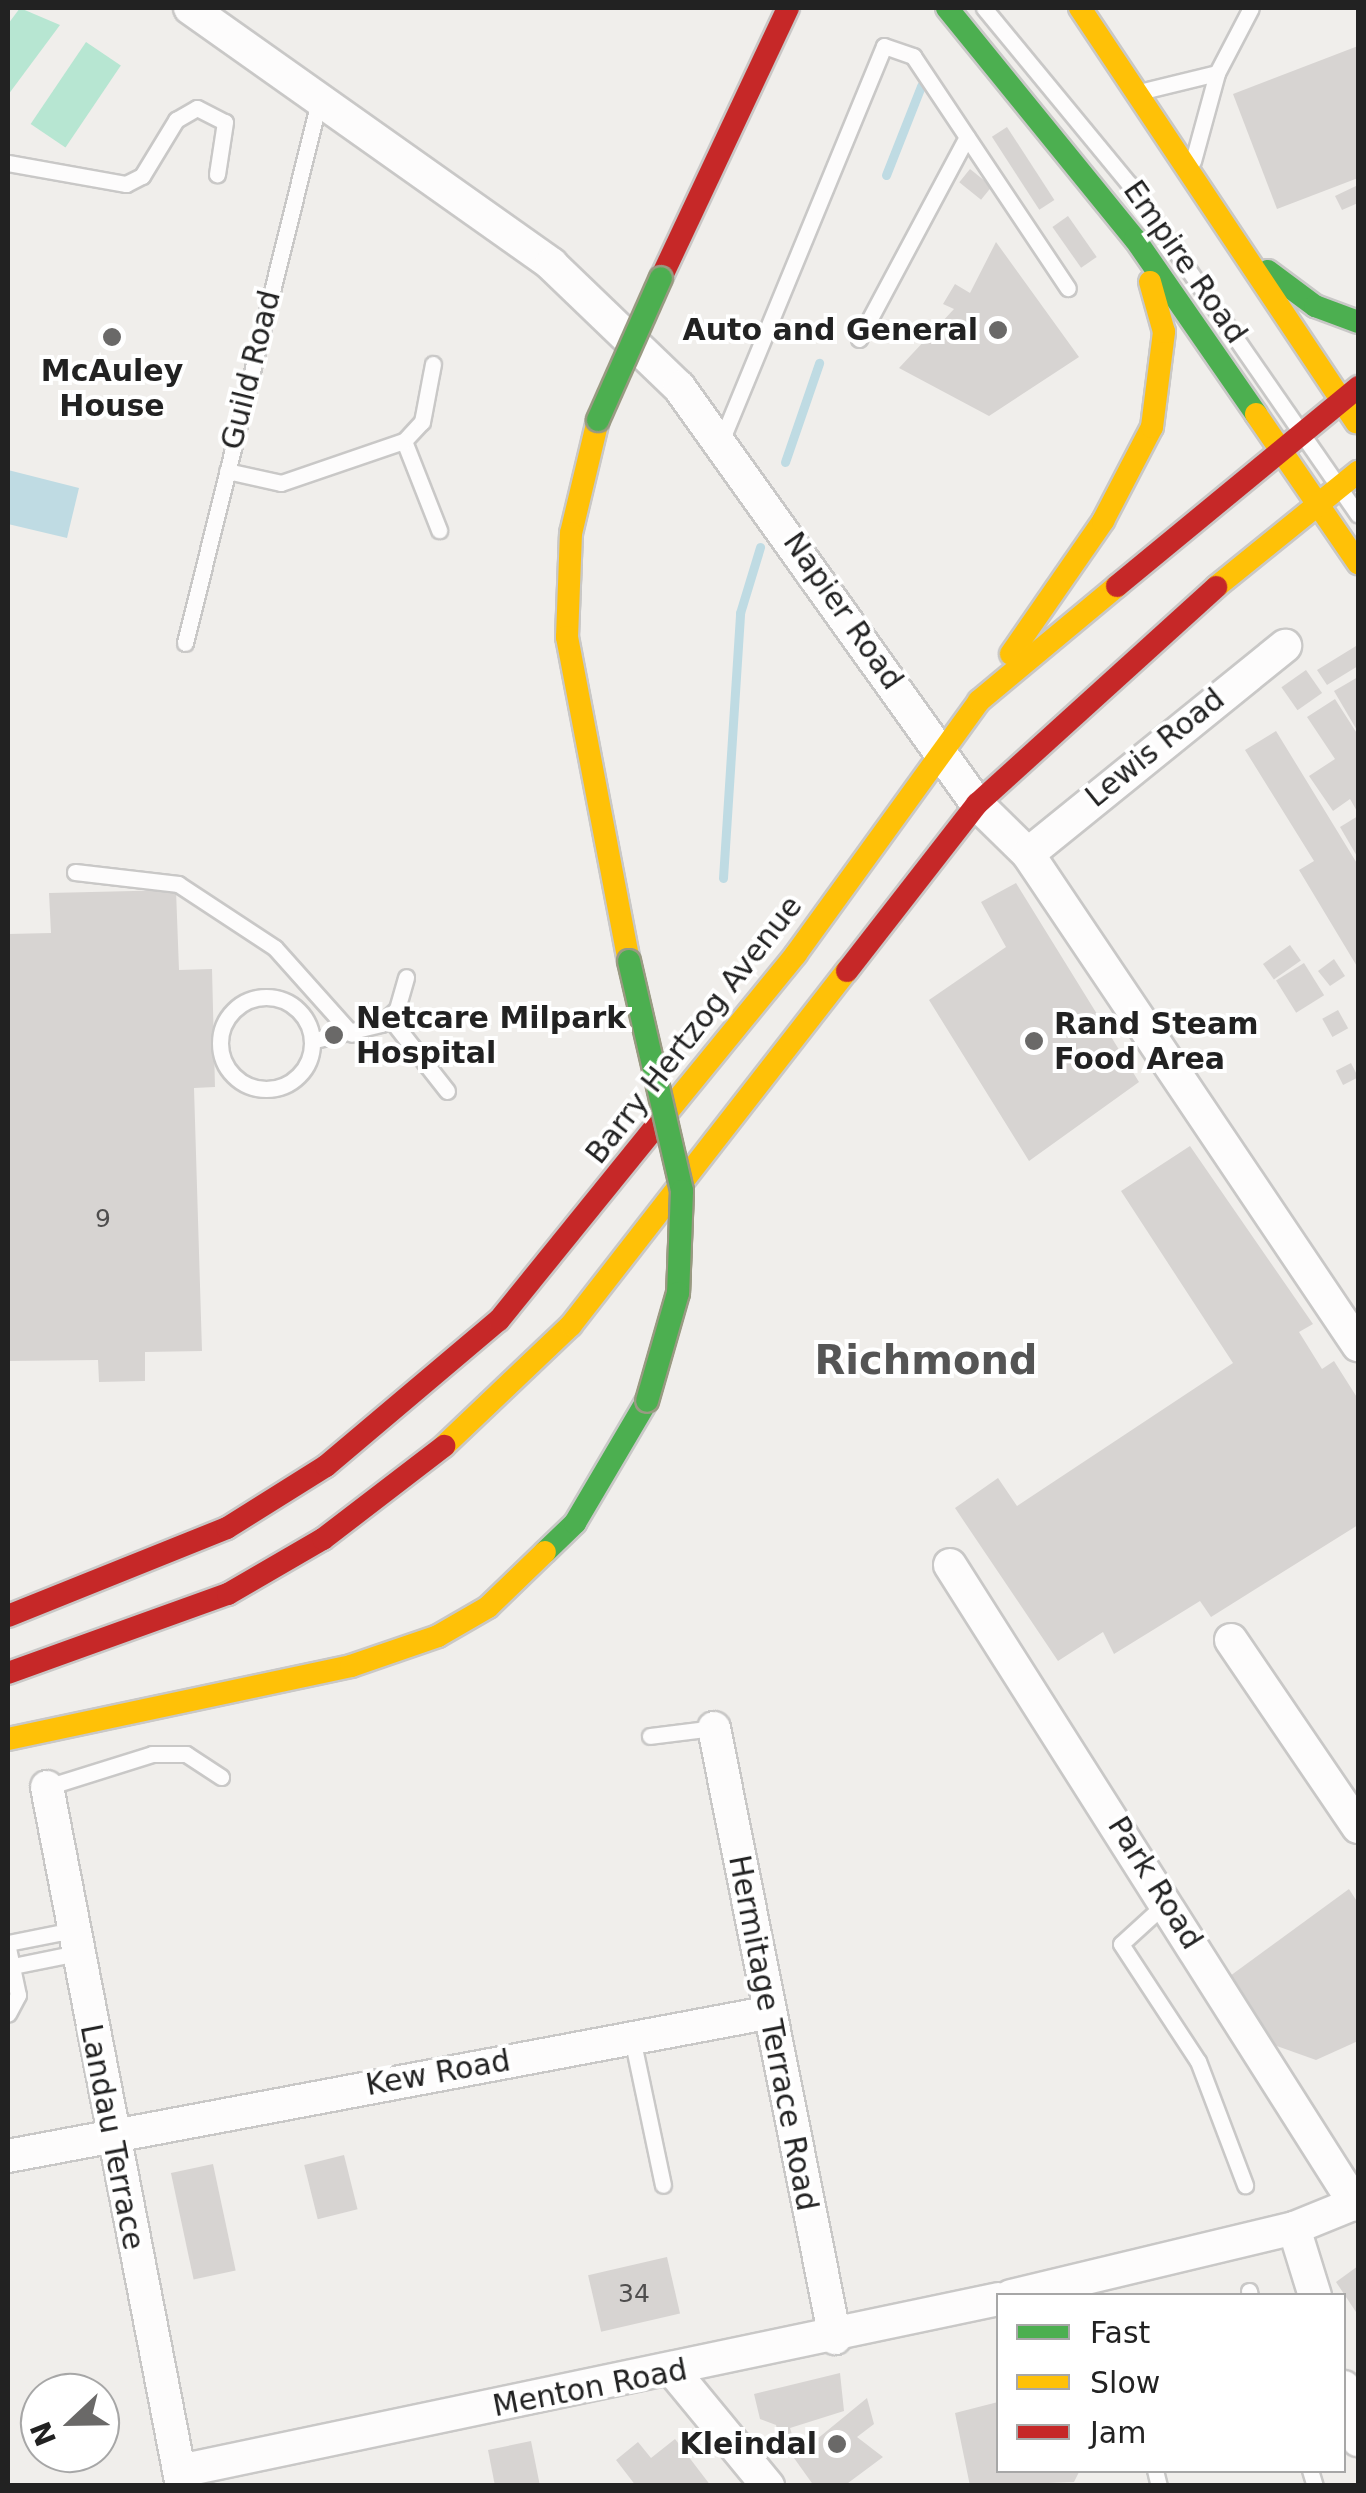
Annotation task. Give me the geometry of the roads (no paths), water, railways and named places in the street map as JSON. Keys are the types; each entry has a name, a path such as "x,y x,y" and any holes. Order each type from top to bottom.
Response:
{"main road":[{"path":"8,1739 334,1670 438,1636 501,1597 575,1523 647,1401 678,1293 682,1208 567,637 571,534 598,420 788,8"},
{"name":"Empire Road","path":"947,8 1135,239 1358,563"},
{"name":"Empire Road","path":"1080,8 1246,255 1350,394 1358,426"},
{"path":"979,701 1102,521 1152,427 1164,332 1135,239"},
{"path":"1246,255 1315,306 1358,322"},
{"name":"Barry Hertzog Avenue","path":"8,1616 227,1528 326,1466 499,1320 796,954 938,748 979,701 1350,394"},
{"path":"8,1673 228,1594 386,1495 492,1407 571,1325 976,804 1129,658 1349,480"}],"street":[{"name":"Napier Road","path":"190,8 551,264 722,439 976,804 1028,854 1358,1345"},
{"name":"Lewis Road","path":"1028,854 1286,646"},
{"name":"Park Road","path":"950,1565 1357,2203"},
{"path":"1231,1640 1358,1827"},
{"name":"Hermitage Terrace Road","path":"714,1728 766,2013 835,2338"},
{"name":"Landau Terrace","path":"47,1788 108,2133 181,2478"},
{"name":"Kew Road","path":"8,2156 108,2133 766,2013"},
{"path":"1023,2293 1294,2228 1357,2203"},
{"path":"1294,2228 1314,2293"},
{"name":"Menton Road","path":"181,2478 835,2338 996,2298"},
{"path":"674,2372 768,2486"}],"lane":[{"path":"984,8 1129,184 1304,434 1349,480 1358,514"},
{"path":"1191,170 1217,72 1251,8"},
{"path":"722,439 878,51 890,44 913,56 1068,288"},
{"path":"1138,93 1217,72"},
{"name":"Guild Road","path":"185,643 320,98"},
{"path":"8,163 126,184 142,176 176,120 197,108 225,122 217,174"},
{"path":"859,340 967,138"},
{"path":"227,471 281,483 404,441 422,422 433,364"},
{"path":"404,441 439,530"},
{"path":"75,872 178,884 275,948 352,1034"},
{"path":"314,1040 352,1034 389,1017 406,977"},
{"path":"240,998 290,1003 314,1040 303,1069 271,1092 237,1086 228,1071 227,1027 240,998"},
{"path":"389,1017 447,1091"},
{"path":"650,1736 714,1728"},
{"path":"47,1788 152,1754 186,1754 222,1777"},
{"path":"1167,1902 1120,1944 1198,2060 1245,2186"},
{"path":"8,2014 18,1995 8,1945 75,1942"},
{"path":"10,1966 75,1942"},
{"path":"632,2038 663,2185"}],"water":[{"path":"8,470 79,488 67,538 8,524"}],"waterway":[{"path":"886,175 921,86"},
{"path":"785,462 819,363"},
{"path":"723,878 740,613 760,547"}],"place":[{"name":"Auto and General","path":"998,330"},
{"name":"McAuley House","path":"112,337"},
{"name":"Netcare Milpark Hospital","path":"334,1035"},
{"name":"Rand Steam Food Area","path":"1034,1041"},
{"name":"Kleindal","path":"837,2444"}],"district":[{"name":"Richmond","path":"926,1360"}]}
